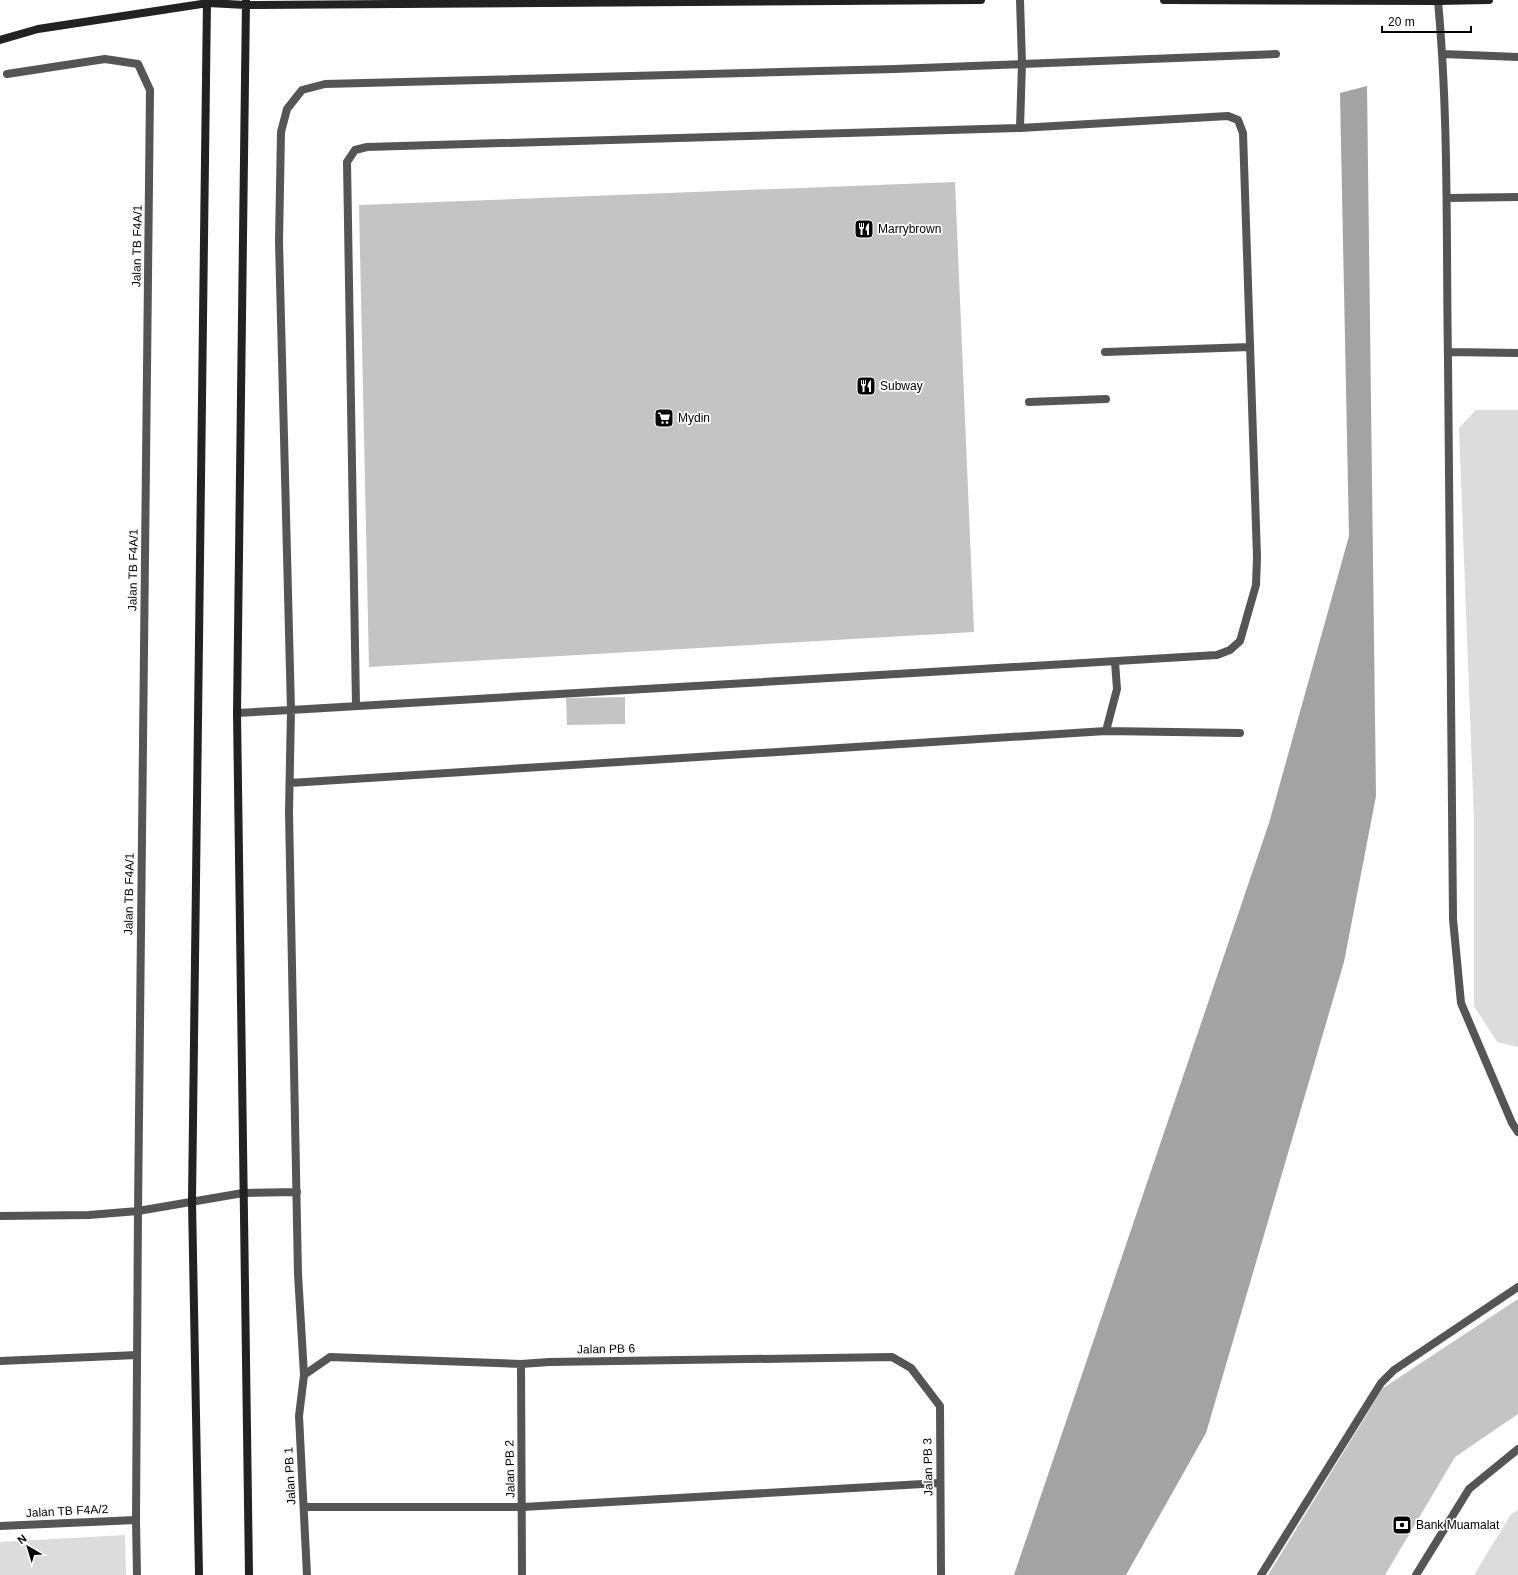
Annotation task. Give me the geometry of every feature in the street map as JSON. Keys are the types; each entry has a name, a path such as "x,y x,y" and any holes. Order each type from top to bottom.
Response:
{"street":[{"path":"0,40 38,29 208,1 981,0"},
{"path":"1020,0 1022,63 1020,128"},
{"path":"1164,0 1489,0"},
{"path":"199,1575 192,1201 208,1"},
{"path":"1438,1 1443,54 1448,198 1448,352 1454,927 1461,1003 1515,1121 1518,1132"},
{"path":"246,2 237,713 249,1575"},
{"name":"Jalan PB 1","path":"307,1575 299,1416 304,1375 298,1274 290,783 291,710 279,242 281,132 287,109 302,90 325,84 895,69 1276,54"},
{"path":"1443,54 1518,57"},
{"name":"Jalan TB F4A/1","path":"7,74 105,59 138,64 150,90 138,1211"},
{"path":"237,713 1217,656 1230,650 1240,641 1256,585 1257,557 1243,133 1238,120 1228,116 1020,128 367,148 355,150 347,162 356,706"},
{"path":"1448,198 1518,197"},
{"path":"1105,352 1250,347"},
{"path":"1448,352 1518,353"},
{"path":"1029,402 1106,399"},
{"path":"1106,731 1117,689 1115,662"},
{"path":"290,783 1106,731 1240,733"},
{"path":"0,1216 89,1215 138,1211 243,1193 297,1192"},
{"path":"138,1211 136,1520 138,1575"},
{"path":"1261,1575 1381,1383 1394,1370 1518,1287"},
{"path":"0,1361 137,1355"},
{"name":"Jalan PB 6","path":"304,1375 330,1357 521,1364 892,1357 912,1368"},
{"name":"Jalan PB 2","path":"521,1364 523,1507 522,1575"},
{"name":"Jalan PB 3","path":"912,1368 940,1406 941,1575"},
{"path":"1416,1575 1469,1490 1518,1449"},
{"path":"304,1507 523,1507 940,1483"},
{"name":"Jalan TB F4A/2","path":"0,1526 136,1520"}],"shaded area":[{"path":"1367,86 1376,796 1344,962 1206,1433 1126,1575 1014,1575 1269,823 1349,536 1340,93"},
{"path":"1476,410 1518,410 1518,1047 1497,1042 1474,1006 1474,819 1459,428"},
{"path":"1518,1510 1518,1575 1474,1575 1511,1514"},
{"path":"125,1535 126,1575 0,1575 0,1542"}],"building":[{"name":"Mydin","path":"955,182 974,632 369,667 359,205"},
{"path":"625,697 625,724 567,725 566,698"},
{"path":"1518,1299 1518,1414 1455,1457 1385,1575 1268,1575 1383,1388"}],"place":[{"name":"Marrybrown","path":"864,229"},
{"name":"Subway","path":"866,386"},
{"name":"Mydin","path":"664,418"},
{"name":"Bank Muamalat","path":"1402,1525"}]}
